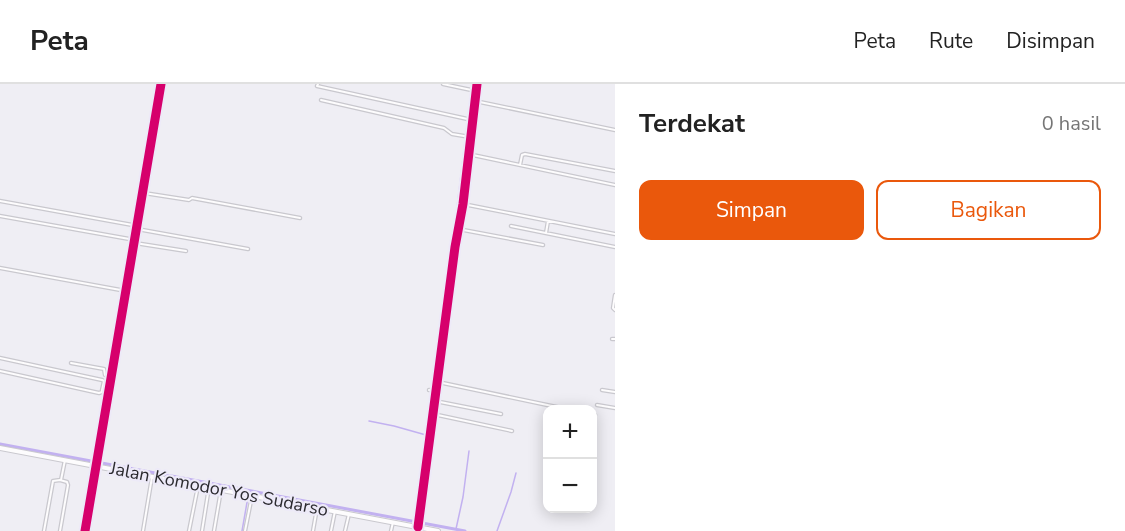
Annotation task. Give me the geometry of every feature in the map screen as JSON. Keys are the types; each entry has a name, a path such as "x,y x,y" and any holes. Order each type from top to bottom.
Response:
{"street":[{"path":"85,531 106,390 133,240 144,193 161,84"},
{"path":"318,84 317,86 470,120"},
{"path":"444,84 473,91"},
{"path":"418,526 434,414 433,390 438,382 463,204 470,120 475,101 473,91 477,84"},
{"path":"321,100 444,128 451,134 469,137"},
{"path":"475,101 615,130"},
{"path":"468,154 615,184"},
{"path":"520,165 522,155 525,154 615,171"},
{"path":"144,193 189,200 192,198 300,218"},
{"path":"0,201 248,249"},
{"path":"463,204 615,234"},
{"path":"0,216 186,251"},
{"path":"546,233 548,221"},
{"path":"512,226 615,247"},
{"path":"458,229 543,245"},
{"path":"0,268 124,291"},
{"path":"615,295 613,308 615,310"},
{"path":"0,358 102,380 106,390"},
{"path":"71,363 104,369 105,375 110,376"},
{"path":"0,371 99,393 106,390"},
{"path":"438,382 547,405"},
{"path":"602,390 615,392"},
{"path":"435,401 501,414"},
{"path":"597,405 615,408"},
{"path":"434,414 512,431"},
{"name":"Jalan Komodor Yos Sudarso","path":"0,448 438,531"},
{"path":"61,480 65,460"},
{"path":"143,531 152,477"},
{"path":"44,531 53,482 61,480 67,482 68,485 60,531"},
{"path":"189,531 198,486"},
{"path":"202,531 210,487"},
{"path":"214,531 221,490"},
{"path":"245,531 249,495"},
{"path":"313,531 317,508"},
{"path":"331,531 335,511"},
{"path":"345,531 349,514"},
{"path":"392,531 393,521"}],"waterway":[{"path":"80,531 159,84"},
{"path":"415,521 472,84"},
{"path":"369,421 426,435"},
{"path":"0,444 465,531"},
{"path":"456,529 469,451"},
{"path":"497,531 516,473"},
{"path":"242,531 249,491"}],"cycle path":[{"path":"85,531 161,84"},
{"path":"418,527 455,247 463,204 477,84"}]}
